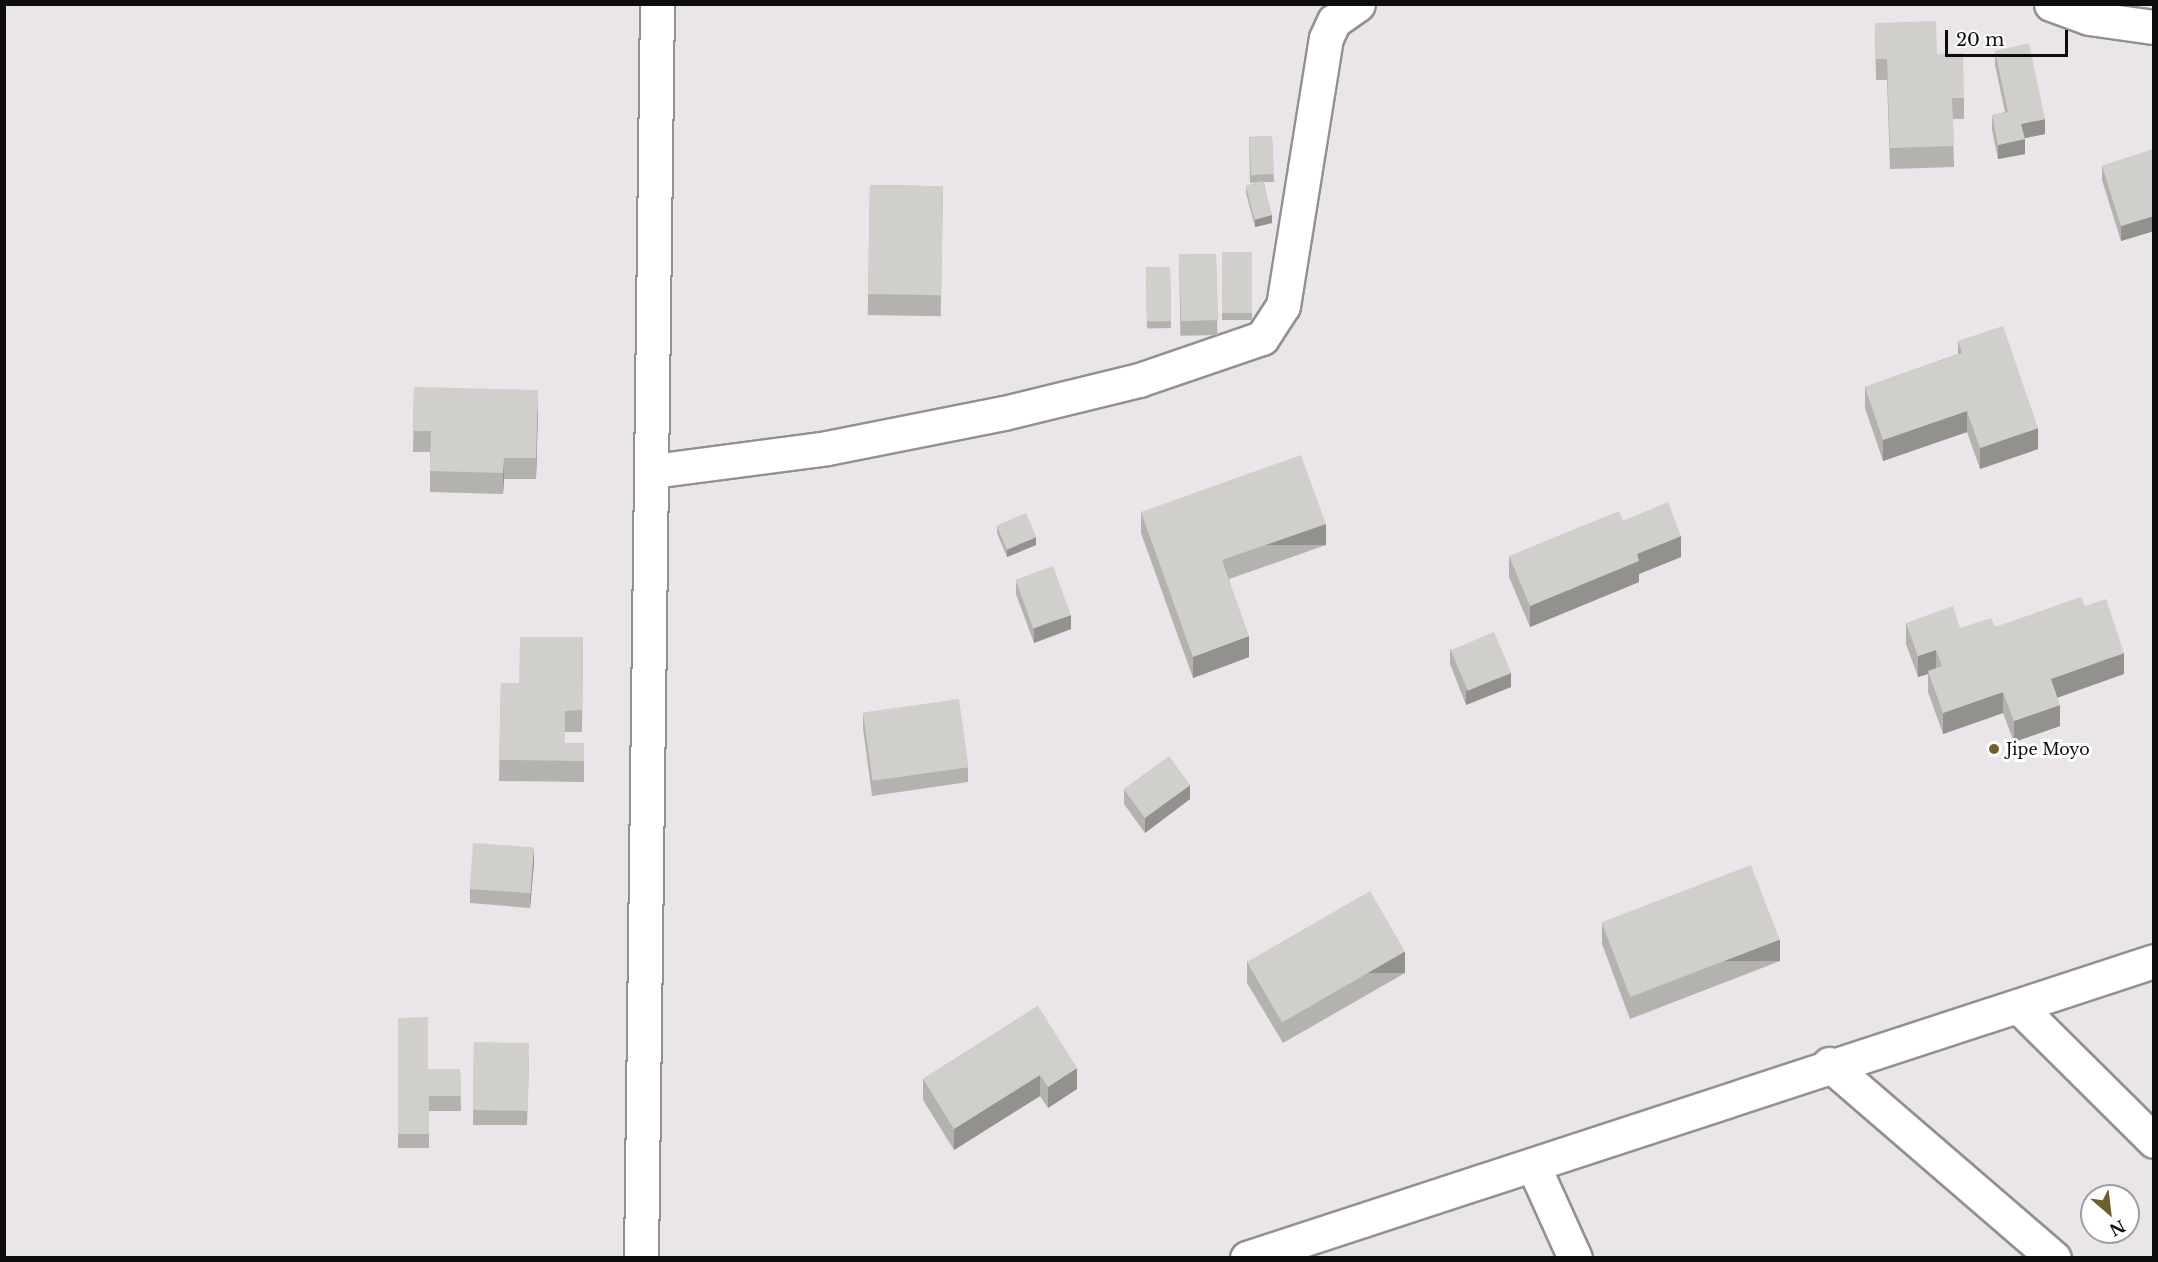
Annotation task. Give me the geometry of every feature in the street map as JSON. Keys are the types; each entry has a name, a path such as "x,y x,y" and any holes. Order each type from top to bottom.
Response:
{"street":[{"path":"641,1257 653,471 657,4"},
{"path":"653,471 827,448 1004,413 1139,380 1262,338 1283,306 1326,38 1334,21 1358,4"},
{"path":"2051,4 2089,18 2154,27"},
{"path":"1247,1257 1533,1165 1829,1064 2021,1009 2154,961"},
{"path":"2021,1009 2154,1141"},
{"path":"1829,1064 2055,1257"},
{"path":"1533,1165 1575,1257"}],"building":[{"path":"1936,21 1937,54 1963,53 1964,98 1952,98 1954,146 1890,148 1887,59 1876,59 1875,23"},
{"path":"2029,43 2045,119 2021,124 2025,139 1998,145 1992,115 2008,112 1995,51"},
{"path":"1272,136 1274,174 1251,175 1249,137"},
{"path":"2154,149 2154,216 2121,226 2102,166"},
{"path":"1263,181 1272,215 1255,219 1246,186"},
{"path":"870,185 943,186 941,295 868,294"},
{"path":"1222,252 1252,252 1252,313 1222,313"},
{"path":"1216,254 1218,320 1181,321 1179,255"},
{"path":"1146,267 1170,267 1171,321 1147,321"},
{"path":"2003,326 2038,428 1980,448 1967,411 1883,440 1865,387 1962,353 1958,341"},
{"path":"414,387 538,390 536,458 504,458 503,473 430,471 431,431 413,431"},
{"path":"1301,455 1326,524 1222,560 1249,636 1193,657 1141,512"},
{"path":"1668,502 1681,536 1637,554 1639,561 1530,606 1509,556 1619,511 1623,521"},
{"path":"1026,513 1036,537 1007,549 997,526"},
{"path":"1053,566 1071,615 1033,629 1015,580"},
{"path":"2081,597 2085,606 2106,599 2124,653 2051,679 2060,705 2014,721 2003,692 1943,713 1928,671 1942,666 1936,650 1918,656 1906,623 1953,606 1960,628 1991,618 1995,627"},
{"path":"1494,632 1511,673 1468,691 1451,650"},
{"path":"520,637 583,637 582,710 565,711 565,743 584,743 584,761 499,760 501,683 519,683"},
{"path":"959,699 969,767 873,781 863,712"},
{"path":"1169,756 1190,785 1145,818 1124,789"},
{"path":"473,843 534,847 531,893 470,889"},
{"path":"1751,865 1780,940 1630,997 1602,922"},
{"path":"1370,891 1405,952 1282,1023 1247,962"},
{"path":"1038,1006 1077,1068 1048,1087 1040,1075 954,1129 923,1079"},
{"path":"428,1017 428,1069 460,1069 461,1096 429,1096 429,1134 398,1134 398,1018"},
{"path":"474,1042 529,1043 528,1111 473,1110"}],"place":[{"name":"Jipe Moyo","path":"1994,749"}]}
